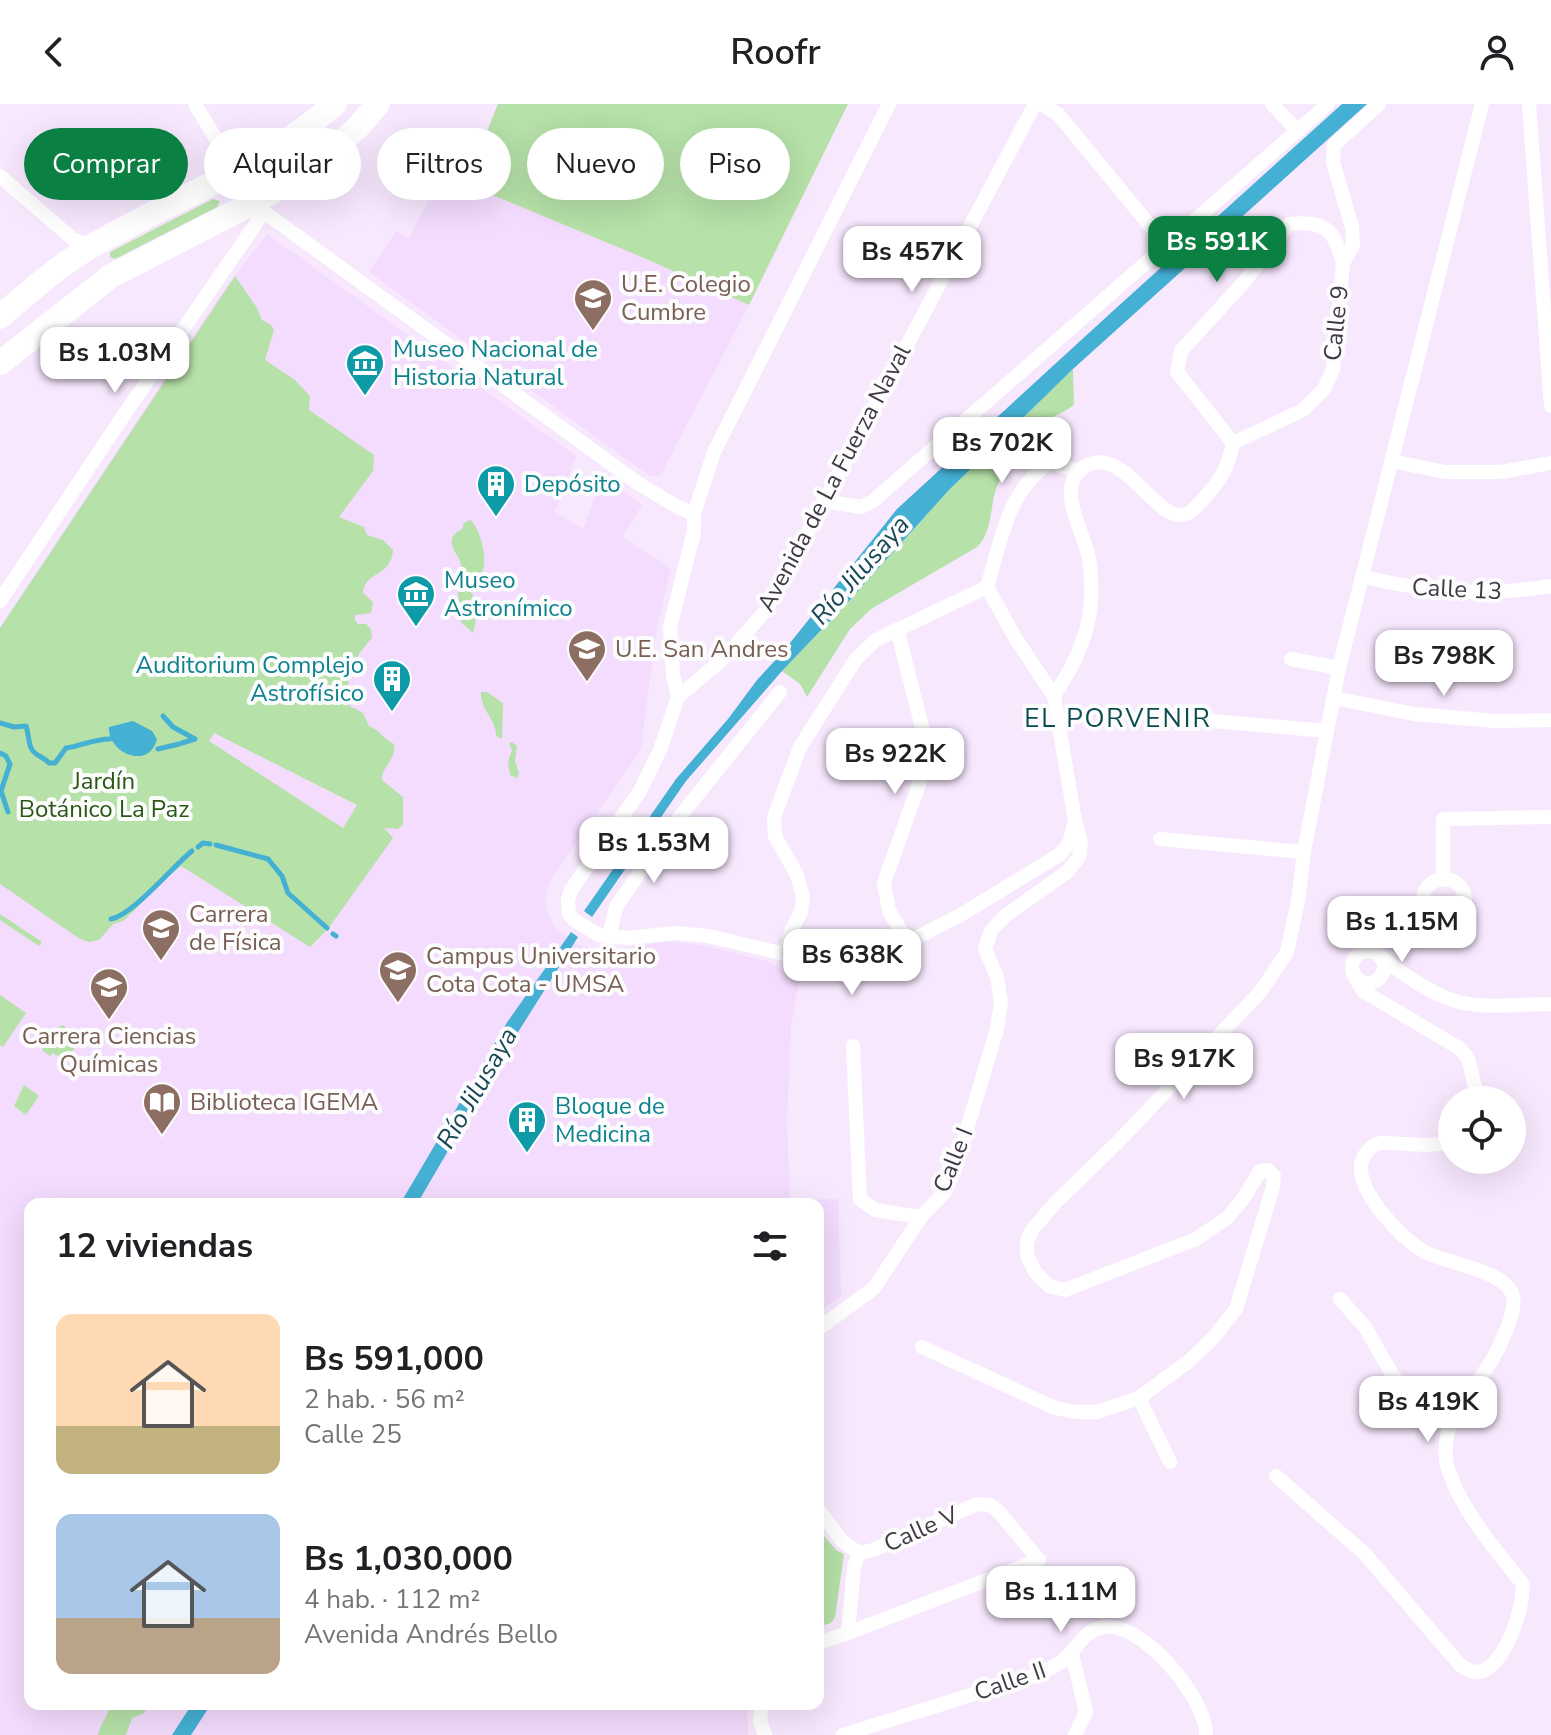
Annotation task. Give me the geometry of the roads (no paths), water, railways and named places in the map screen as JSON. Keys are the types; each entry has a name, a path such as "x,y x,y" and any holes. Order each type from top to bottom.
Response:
{"main road":[{"path":"304,128 335,104"},
{"path":"0,363 111,276 261,207 356,129 378,104"},
{"path":"0,317 51,273 91,246 204,187"},
{"path":"257,200 261,207"},
{"path":"91,246 111,276"}],"street":[{"path":"195,104 209,128"},
{"path":"889,104 714,452 694,514 694,532 670,627 673,675 678,697 660,750 640,791 571,890 567,906 574,920 590,931 609,937 686,933 785,954 823,971 854,977 882,962 908,942 959,916 1059,855 1069,844 1075,821 1054,696 1016,639 987,587 1004,523 1015,499 1030,480 1049,463 1080,471"},
{"name":"Avenida de La Fuerza Naval","path":"678,697 724,658 767,609 1035,104"},
{"path":"1041,104 1058,114 1165,244"},
{"path":"1272,104 1298,131"},
{"path":"823,501 861,507 873,501 1328,104"},
{"name":"Calle 9","path":"1233,443 1303,410 1324,389 1333,369 1343,263 1353,245 1352,227 1333,162 1334,145 1379,104"},
{"path":"922,1347 1055,1408 1097,1412 1139,1398 1189,1361 1214,1337 1236,1309 1273,1187 1274,1176 1268,1170 1260,1171 1227,1218 1196,1239 1065,1290 1049,1286 1035,1272 1027,1255 1027,1242 1032,1230 1056,1202 1118,1142 1261,991 1287,952 1339,668 1482,104"},
{"path":"1529,104 1551,406"},
{"path":"0,176 73,239 91,246"},
{"path":"0,601 261,207 639,484 694,514"},
{"path":"1054,696 1075,664 1087,628 1092,584 1088,552 1072,495 1080,471 1094,464 1120,469 1168,513 1179,516 1190,512 1223,477 1233,443 1177,372 1181,351 1244,282 1289,224 1307,222 1328,229 1337,241 1343,263"},
{"path":"1391,461 1445,472 1501,472 1551,463"},
{"name":"Calle 13","path":"1363,577 1413,588 1464,593 1516,592 1551,586"},
{"path":"785,954 791,931 801,912 803,897 797,875 775,836 776,808 800,747 856,659 876,640 987,587"},
{"path":"897,629 922,727 924,749 923,773 884,883 889,911 908,942"},
{"path":"1291,659 1339,668"},
{"path":"609,937 616,907 665,835 780,692"},
{"path":"1334,698 1414,714 1495,721 1551,720"},
{"path":"1178,718 1327,731"},
{"path":"1443,880 1443,819 1551,817"},
{"name":"Calle I","path":"824,1325 874,1288 921,1217 944,1193 955,1169 997,1029 1001,1002 997,977 985,949 991,931 1005,916 1067,872 1079,857 1081,842 1075,821"},
{"path":"1160,839 1304,852"},
{"path":"1476,1086 1468,1058 1459,1048 1358,987 1352,964 1358,955 1368,951 1378,955 1421,986 1453,1001 1477,1005 1551,1004"},
{"path":"1378,955 1383,963 1377,986 1381,1001"},
{"path":"1353,974 1366,983 1401,971"},
{"path":"853,1046 860,1199 875,1210 921,1217"},
{"path":"1276,1476 1365,1554 1461,1666 1481,1672 1492,1665 1514,1630 1523,1593 1522,1583 1472,1517 1447,1469 1447,1439 1455,1409 1485,1371 1506,1330 1513,1311 1513,1295 1505,1284 1487,1274 1423,1251 1404,1235 1375,1205 1364,1183 1361,1164 1368,1150 1379,1143 1438,1145"},
{"path":"1340,1299 1365,1327 1407,1395 1427,1408 1455,1409"},
{"path":"1139,1398 1170,1462"},
{"name":"Calle V","path":"983,1504 999,1512 1039,1560 848,1633 854,1567 859,1553 983,1504"},
{"path":"824,1517 842,1541 859,1553"},
{"name":"Calle II","path":"843,1735 1027,1678 1057,1665 1072,1654 1081,1637 1105,1626 1124,1631 1168,1662 1194,1696 1206,1735"},
{"path":"824,1641 848,1633"},
{"path":"1072,1654 1086,1712 1075,1735"},
{"path":"761,1710 760,1721 765,1735"}],"water":[{"name":"Río Jilusaya","path":"1342,104 1367,104 1073,369 948,491 782,671 686,781 592,917 584,911 676,779 897,509"},
{"path":"133,721 152,731 157,739 153,749 146,754 129,755 121,751 110,736 109,727"},
{"name":"Río Jilusaya","path":"571,932 578,937 508,1048 420,1198 404,1198 508,1021"},
{"path":"188,1710 207,1710 191,1735 172,1735"}],"waterway":[{"path":"163,716 173,727 195,739 182,743"},
{"path":"0,723 26,726 31,749 49,763 55,763 66,748 110,739"},
{"path":"158,749 179,744"},
{"path":"0,753 6,756 10,764 1,791 8,812"},
{"path":"198,847 203,843 210,844"},
{"path":"216,845 268,859 282,876 288,893 327,928"},
{"path":"111,919 141,900 192,851"}],"place":[{"name":"U.E. Colegio Cumbre","path":"593,332"},
{"name":"Museo Nacional de Historia Natural","path":"365,397"},
{"name":"Depósito","path":"496,518"},
{"name":"Museo Astronímico","path":"416,628"},
{"name":"U.E. San Andres","path":"587,683"},
{"name":"Auditorium Complejo Astrofísico","path":"392,713"},
{"name":"Carrera de Física","path":"161,962"},
{"name":"Campus Universitario Cota Cota - UMSA","path":"398,1004"},
{"name":"Carrera Ciencias Químicas","path":"109,1021"},
{"name":"Biblioteca IGEMA","path":"162,1136"},
{"name":"Bloque de Medicina","path":"527,1154"}],"district":[{"name":"EL PORVENIR","path":"1118,718"}],"park label":[{"name":"Jardín Botánico La Paz","path":"104,795"}]}
